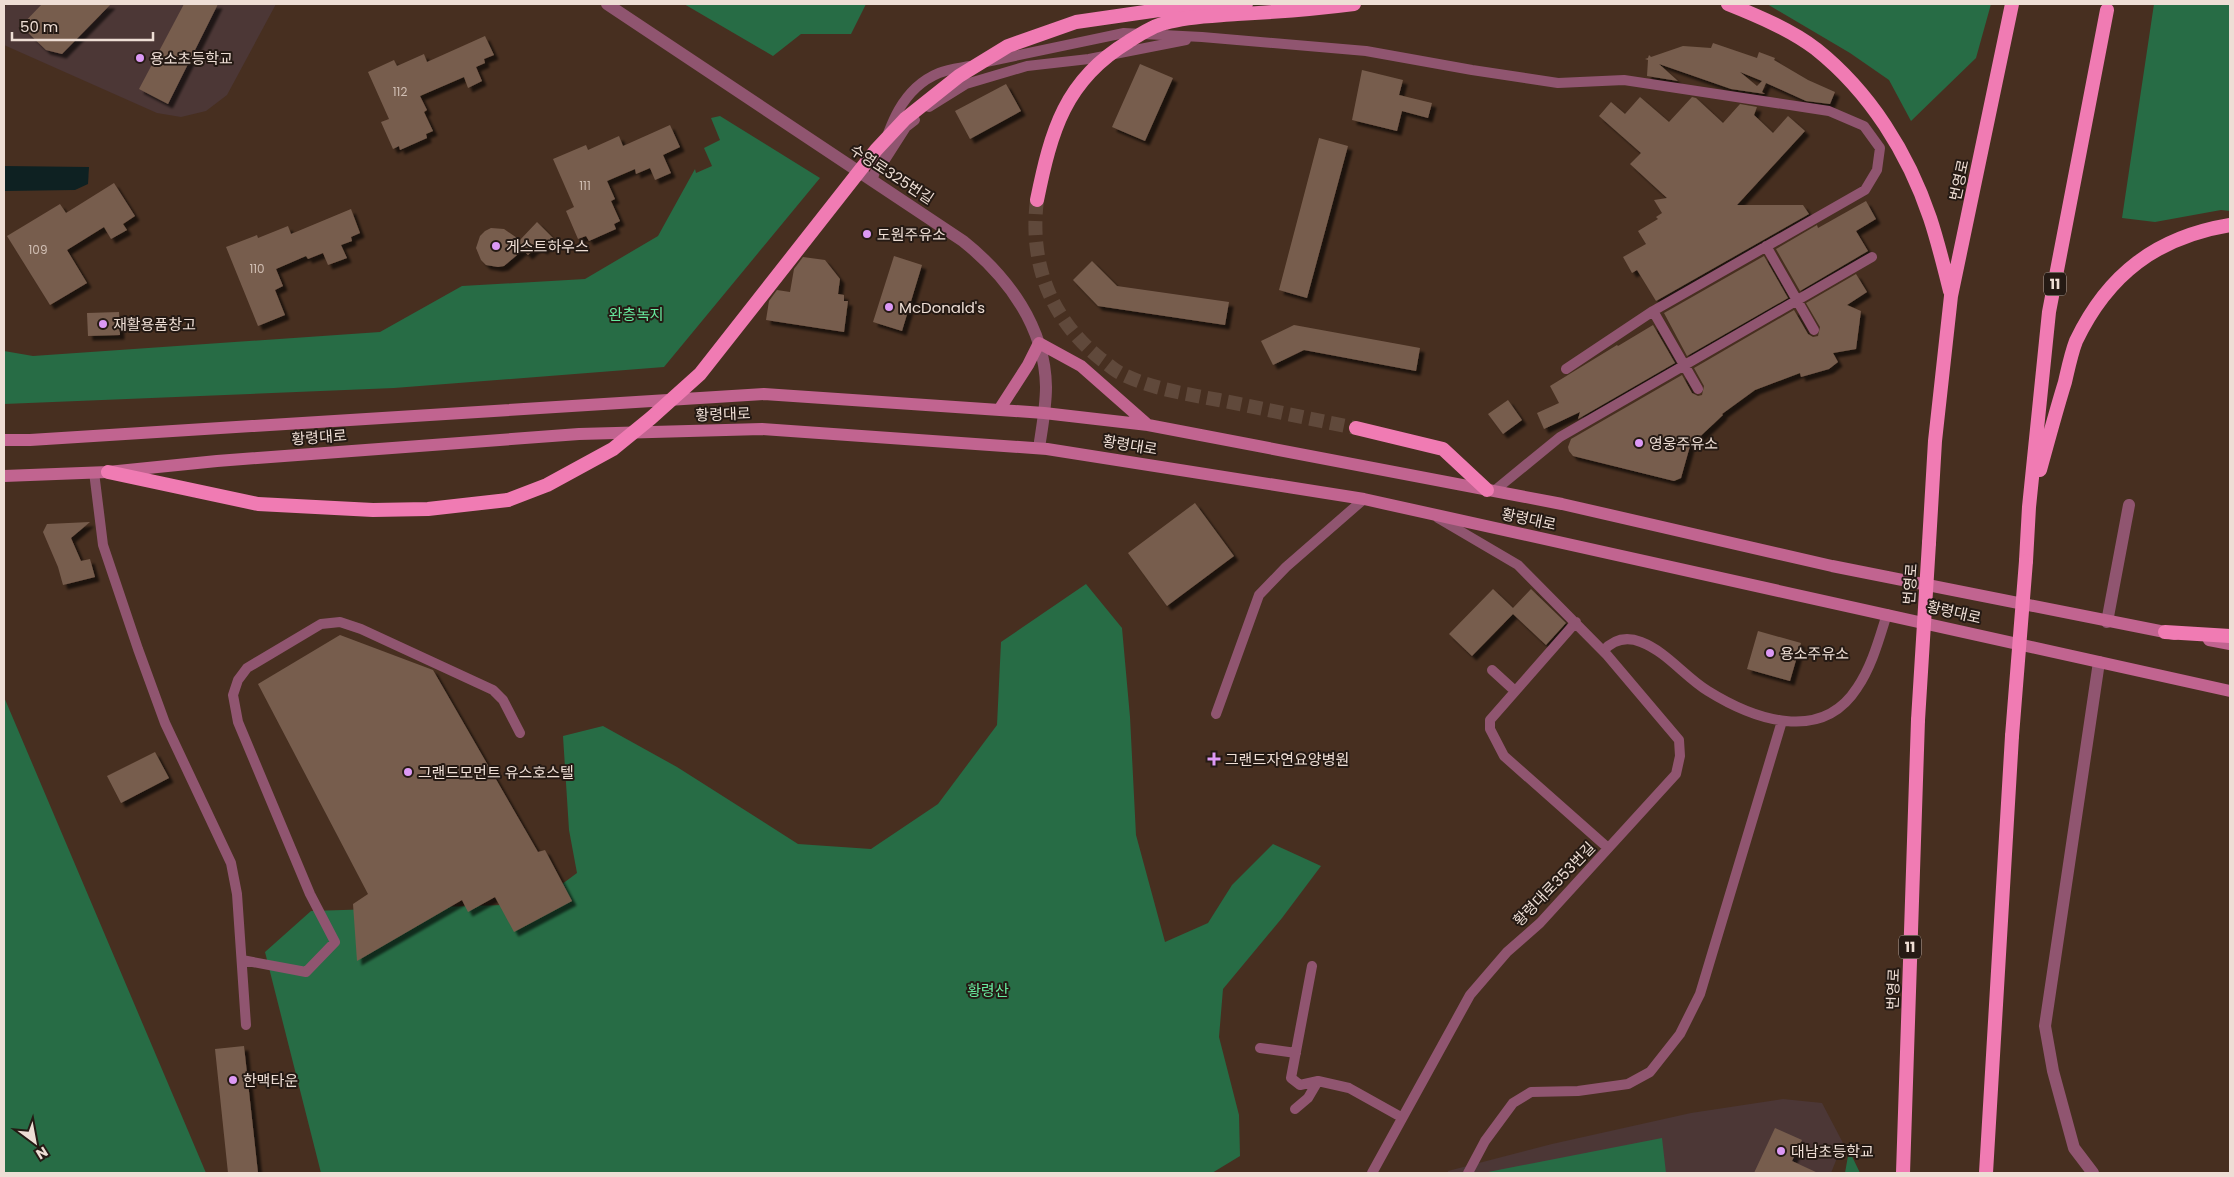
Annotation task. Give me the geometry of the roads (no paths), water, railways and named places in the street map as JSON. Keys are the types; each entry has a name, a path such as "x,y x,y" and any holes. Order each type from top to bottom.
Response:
{"highway":[{"path":"108,472 258,504 373,510 428,509 508,500 548,485 612,449 651,418 693,380 876,150 904,119 960,76 1008,46 1076,22 1173,8 1246,4"},
{"path":"1037,200 1052,133 1065,107 1094,66 1116,49 1163,23 1190,18 1354,4"},
{"path":"1728,4 1767,20 1815,48 1843,72 1869,101 1893,136 1930,218 1951,296"},
{"name":"번영로","path":"1903,1173 1918,720 1935,441 1951,296 2012,4"},
{"name":"11","path":"1986,1173 2012,736 2029,507 2050,312 2107,10"},
{"path":"2029,507 2075,343 2100,301 2117,278 2140,260 2185,235 2230,225"},
{"path":"1356,428 1443,448 1490,490"},
{"path":"2165,632 2230,636"}],"main road":[{"path":"999,410 1028,365 1039,343 1081,366 1148,425"},
{"name":"황령대로","path":"4,440 30,440 764,394 1044,412 1148,425 1562,504 1832,566 2107,622 2230,644"},
{"name":"황령대로","path":"4,476 108,472 217,461 579,434 762,429 1039,448 1364,499 2230,691"},
{"path":"2206,685 2230,697"}],"street":[{"name":"수영로325번길","path":"607,4 963,241 987,260 1021,305 1039,343 1046,387 1039,448"},
{"path":"2107,622 2130,505"},
{"path":"2093,1173 2074,1148 2053,1071 2045,1026 2099,662"}],"lane":[{"path":"872,181 896,112 912,92 939,73 1124,33 1202,37 1366,51 1558,83 1624,80 1829,111 1864,126 1880,148 1877,170 1865,190 1653,311 1566,369"},
{"path":"872,181 906,127 932,105 966,84 1027,66 1089,60 1202,37"},
{"path":"1766,246 1814,330"},
{"path":"1490,490 1560,437 1872,256"},
{"path":"1653,311 1698,389"},
{"path":"94,472 103,545 138,649 165,723 231,862 237,894 246,1025"},
{"path":"1216,714 1259,595 1286,568 1364,499"},
{"path":"1431,514 1518,564 1603,651 1679,740 1680,756 1676,774 1608,848"},
{"path":"1603,651 1610,644 1619,640 1639,641 1658,650 1708,691 1751,714 1782,721 1808,722 1826,716 1841,706 1856,689 1870,665 1887,614"},
{"path":"242,960 306,972 335,942 310,894 238,722 233,696 238,680 246,668 321,624 340,622 361,629 492,690 503,700 520,733"},
{"name":"황령대로353번길","path":"1372,1173 1391,1140 1401,1117 1470,995 1508,952 1540,923 1608,848 1504,756 1490,730 1490,720 1576,622"},
{"path":"1492,670 1515,691"},
{"path":"1468,1173 1486,1141 1513,1103 1531,1092 1578,1091 1628,1084 1650,1072 1680,1034 1700,994 1782,721"},
{"path":"1312,966 1291,1078 1300,1085 1318,1081 1349,1088 1401,1117"},
{"path":"1260,1048 1296,1053"},
{"path":"1295,1109 1308,1098 1318,1081"}],"water":[{"path":"4,166 89,167 88,184 75,190 5,191"}],"tunnel":[{"path":"1037,200 1035,224 1037,246 1047,289 1069,327 1084,344 1115,370 1135,380 1170,390 1356,428"}],"place":[{"name":"용소초등학교","path":"140,58"},
{"name":"도원주유소","path":"867,234"},
{"name":"게스트하우스","path":"496,246"},
{"name":"McDonald's","path":"889,307"},
{"name":"재활용품창고","path":"103,324"},
{"name":"영웅주유소","path":"1639,443"},
{"name":"용소주유소","path":"1770,653"},
{"name":"그랜드자연요양병원","path":"1214,759"},
{"name":"그랜드모먼트 유스호스텔","path":"408,772"},
{"name":"한맥타운","path":"233,1080"},
{"name":"대남초등학교","path":"1781,1151"}],"park label":[{"name":"완층녹지","path":"636,314"},
{"name":"황령산","path":"988,990"}]}
